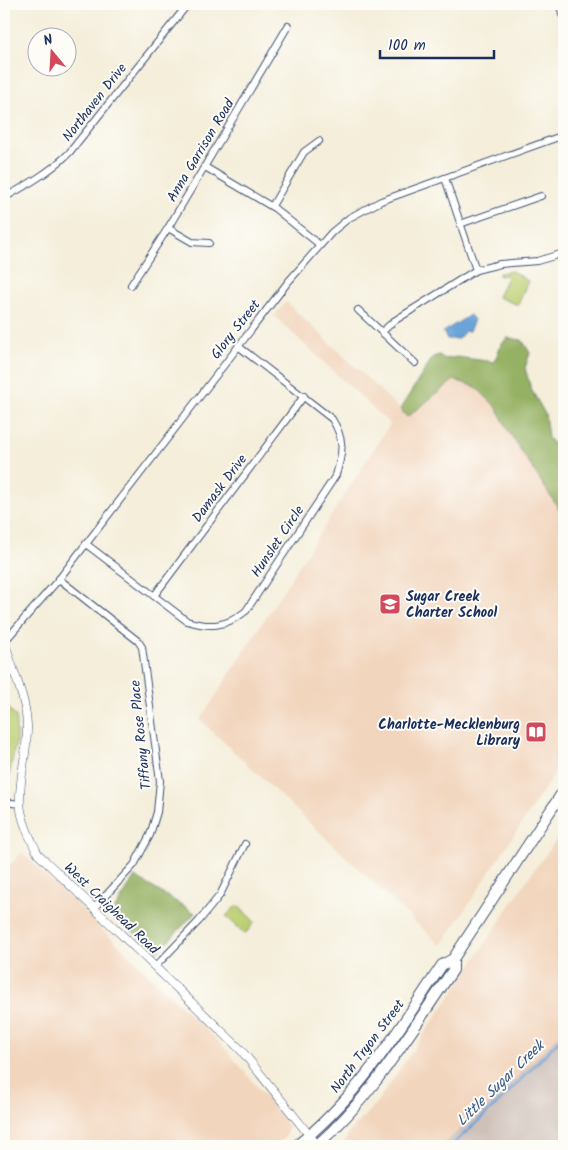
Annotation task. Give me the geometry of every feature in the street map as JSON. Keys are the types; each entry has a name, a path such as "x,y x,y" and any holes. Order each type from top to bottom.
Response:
{"main road":[{"path":"562,4 564,14"},
{"name":"North Tryon Street","path":"296,1146 342,1103 367,1074 442,965 453,959 564,790"},
{"name":"North Tryon Street","path":"317,1146 352,1109 387,1066 453,970 453,959"}],"street":[{"name":"Northaven Drive","path":"4,198 46,173 69,153 188,4"},
{"name":"Anna Garrison Road","path":"131,285 168,228 288,26"},
{"name":"Glory Street","path":"4,641 59,579 288,282 320,245 349,218 381,201 564,135"},
{"path":"272,206 304,152 319,141"},
{"path":"205,166 272,206 320,245"},
{"path":"445,178 476,270"},
{"path":"460,224 541,196"},
{"path":"168,228 192,242 209,243"},
{"path":"382,332 394,321 476,270 500,264 538,261 564,253"},
{"path":"358,310 414,363"},
{"name":"Hunslet Circle","path":"86,544 187,621 202,626 219,625 234,620 246,611 336,475 341,458 342,444 340,431 332,419 238,346"},
{"name":"Damask Drive","path":"154,596 304,396"},
{"name":"Tiffany Rose Place","path":"59,579 142,646 160,781 154,824 141,853 130,870 94,908"},
{"name":"West Craighead Road","path":"4,641 25,708 27,747 20,804 28,831 38,854 241,1050 317,1146"},
{"path":"4,802 20,804"},
{"path":"155,967 199,921 220,895 245,844"}],"shaded area":[{"name":"Sugar Creek Charter School","path":"286,302 400,409 433,357 479,371 564,490 564,759 441,946 200,720 390,424 274,316"},
{"path":"564,829 564,1030 489,1104 441,1146 346,1146 345,1142 348,1134 377,1102 450,997 527,880"},
{"path":"22,852 225,1048 285,1121 288,1129 285,1137 274,1146 4,1146 4,871"},
{"path":"564,1030 564,1146 441,1146 489,1104"}],"green space":[{"path":"512,271 528,281 518,305 498,297 507,277 506,275 499,276 499,273"},
{"path":"508,338 522,340 530,353 525,368 531,389 545,414 548,438 564,455 564,517 509,432 497,408 476,387 454,380 407,417 400,409 433,357 439,355 445,359 457,357 494,362 502,343"},
{"path":"4,703 16,717 16,742 6,790 4,791"},
{"path":"135,877 195,913 156,954 113,912"},
{"path":"237,905 255,922 245,934 226,916"}],"water":[{"path":"470,315 474,320 469,331 465,331 458,339 447,339 443,332"}],"waterway":[{"name":"Little Sugar Creek","path":"451,1146 501,1100 564,1035"}],"place":[{"name":"Sugar Creek Charter School","path":"390,604"},
{"name":"Charlotte-Mecklenburg Library","path":"536,732"}]}
